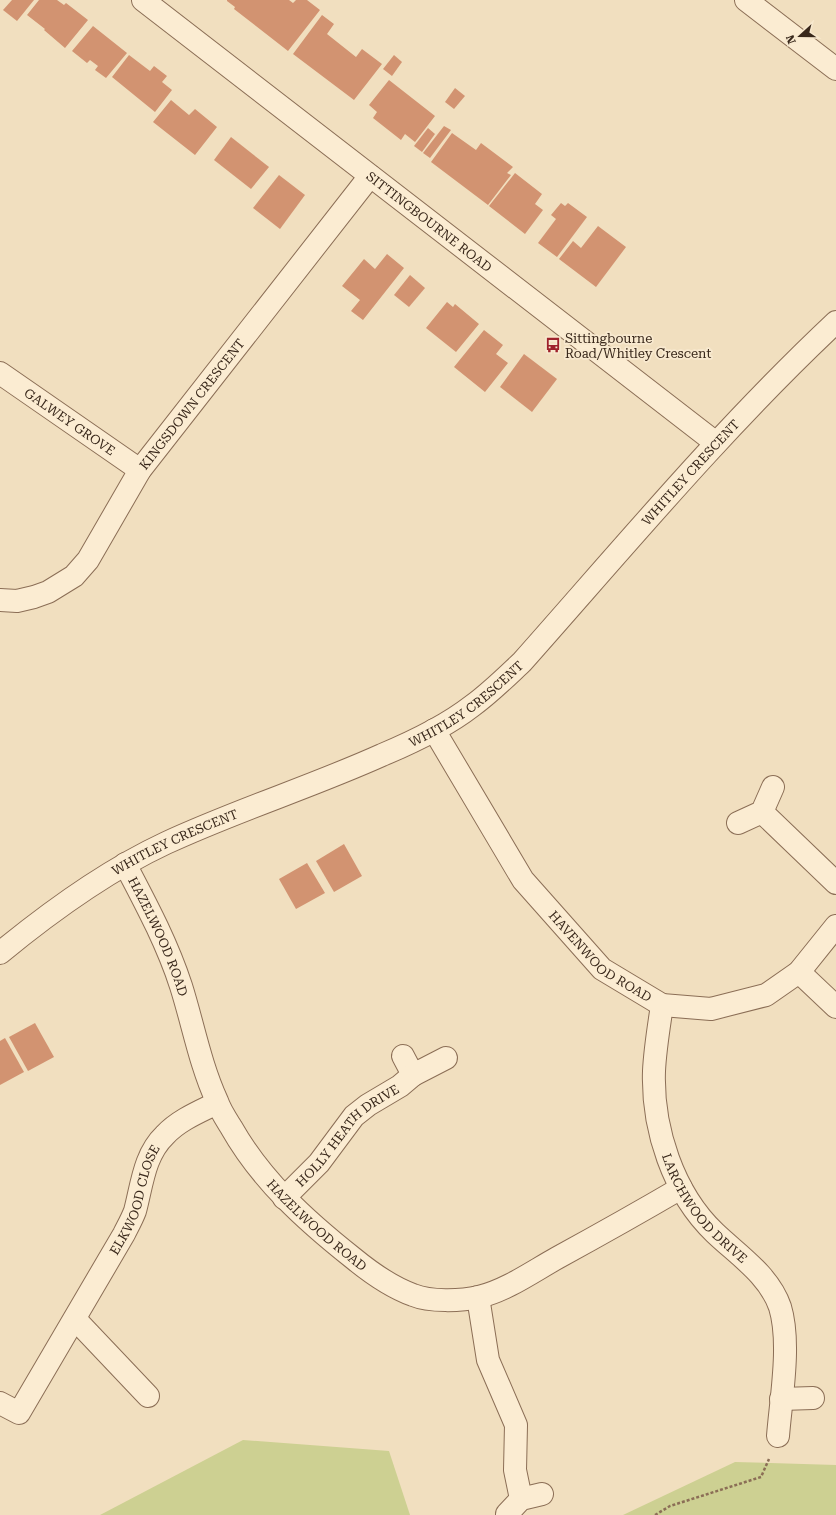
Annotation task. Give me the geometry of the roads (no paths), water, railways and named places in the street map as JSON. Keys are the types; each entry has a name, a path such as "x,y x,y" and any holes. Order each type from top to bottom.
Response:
{"street":[{"name":"SITTINGBOURNE ROAD","path":"143,0 716,443"},
{"path":"746,0 836,69"},
{"name":"KINGSDOWN CRESCENT","path":"0,600 17,601 48,592 74,576 88,560 140,470 370,176"},
{"name":"WHITLEY CRESCENT","path":"0,953 75,896 125,864 166,843 222,819 357,767 434,730 472,707 522,662 716,443 794,361 836,322"},
{"name":"GALWEY GROVE","path":"0,373 140,470"},
{"name":"HAVENWOOD ROAD","path":"434,730 523,880 602,969 662,1005 711,1009 766,995 799,972 836,926"},
{"path":"738,823 762,812 774,787"},
{"path":"762,812 836,883"},
{"name":"HAZELWOOD ROAD","path":"125,864 168,949 181,986 201,1059 217,1103 236,1136 259,1169 284,1198 318,1230 367,1269 396,1287 414,1296 434,1299 458,1301 478,1297 508,1286 681,1188"},
{"path":"799,972 836,1007"},
{"name":"LARCHWOOD DRIVE","path":"662,1005 654,1070 654,1095 658,1123 665,1149 681,1188 698,1216 714,1233 758,1272 770,1288 779,1306 784,1324 785,1352 778,1436"},
{"name":"HOLLY HEATH DRIVE","path":"284,1198 319,1164 354,1116 368,1105 400,1086 408,1066 446,1058"},
{"name":"ELKWOOD CLOSE","path":"0,1402 19,1413 124,1234 134,1212 152,1150 164,1135 178,1123 217,1103"},
{"path":"478,1297 488,1360 516,1425 514,1506 542,1494"},
{"path":"75,1319 148,1396"},
{"path":"781,1399 813,1398"}],"place":[{"name":"Sittingbourne Road/Whitley Crescent","path":"553,345"}]}
